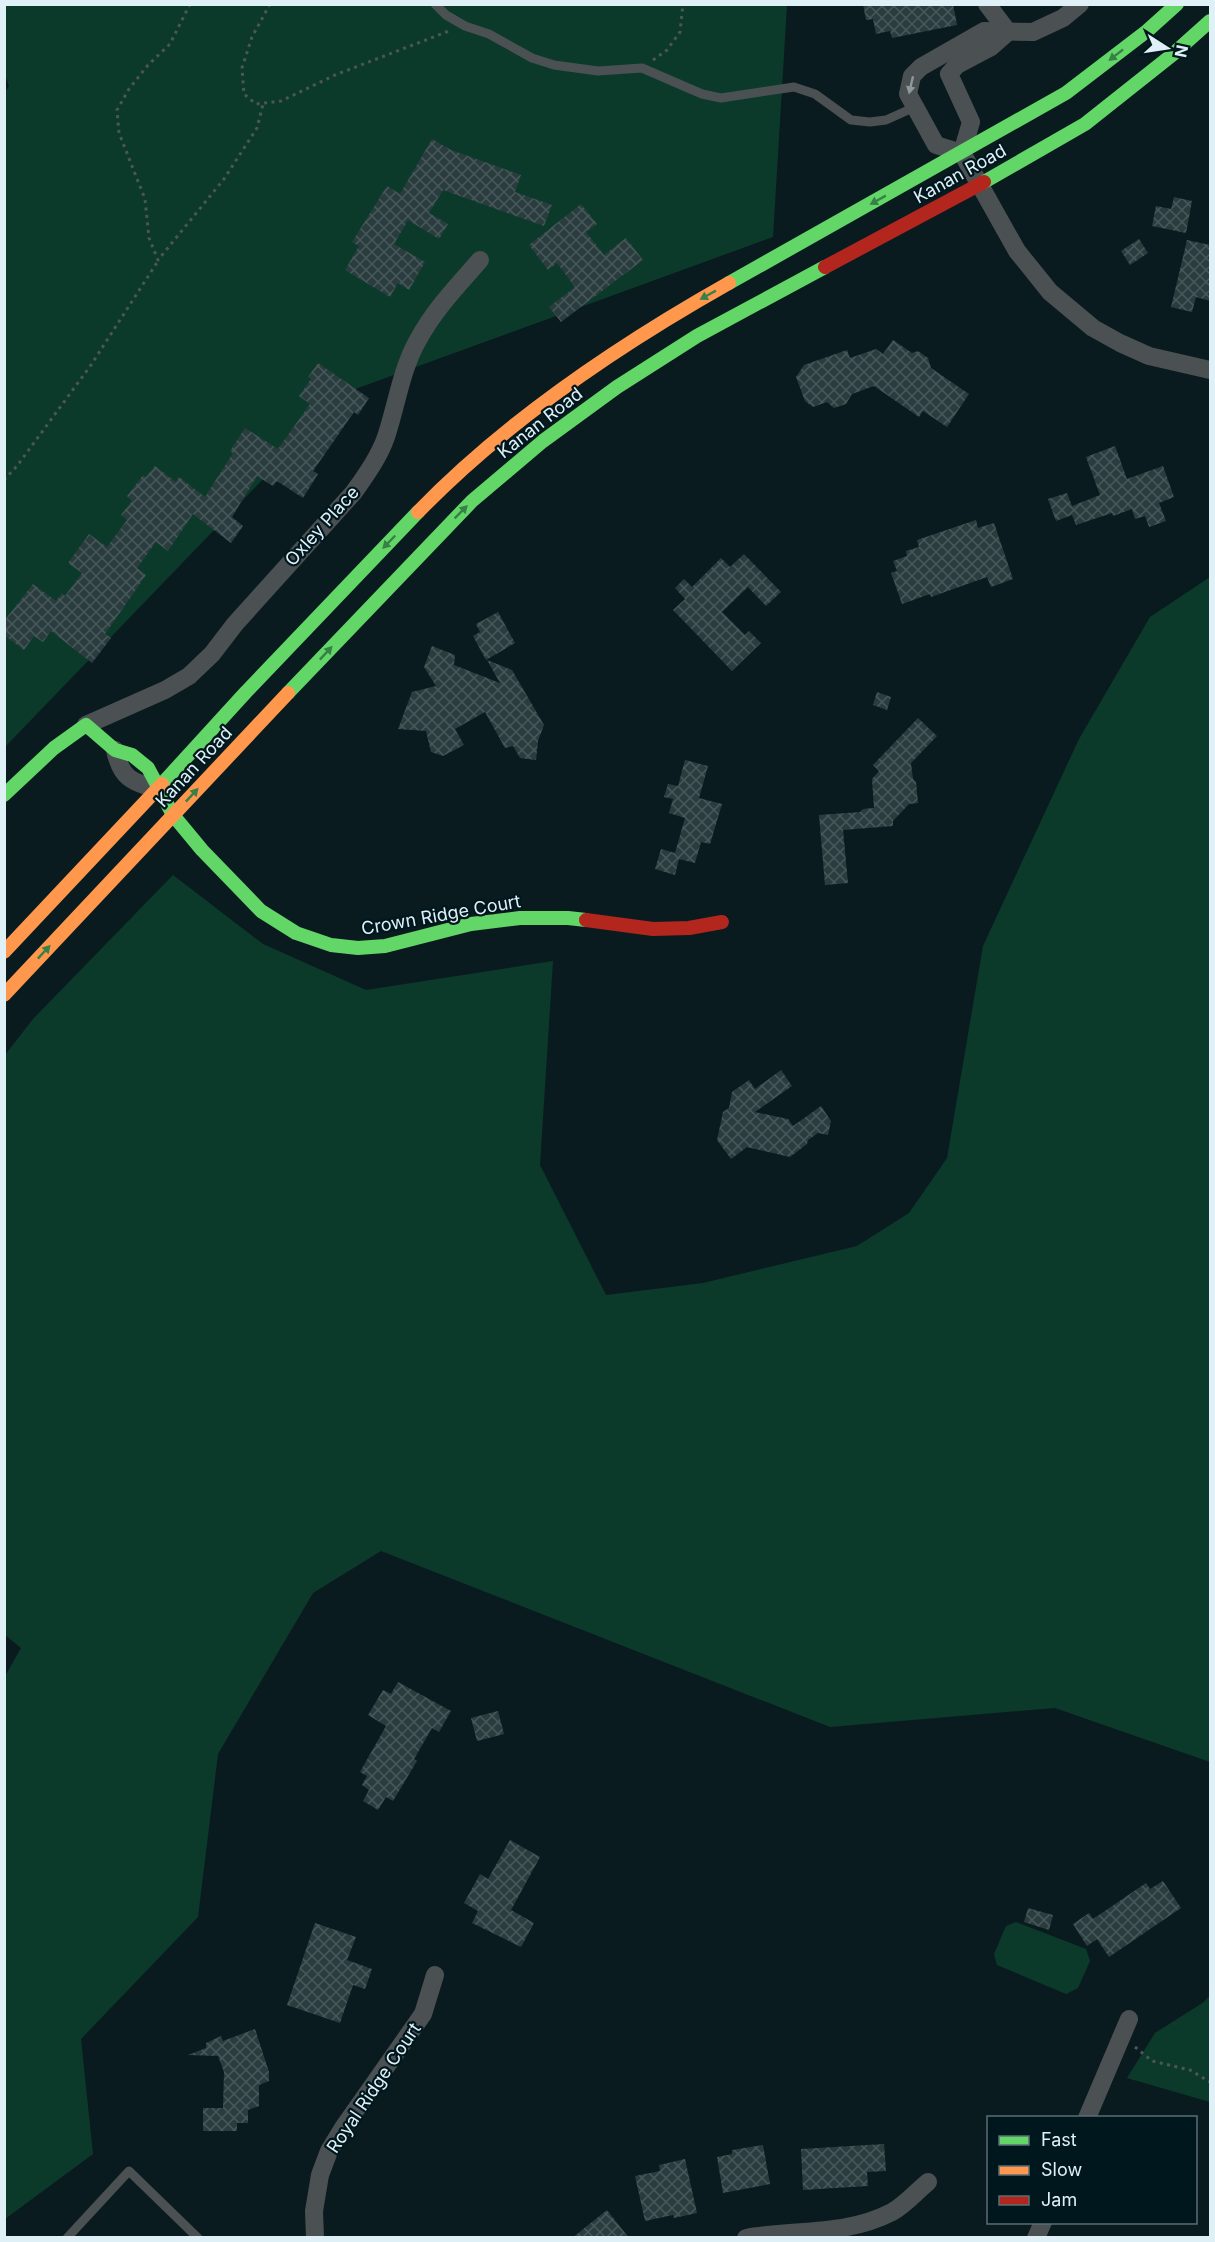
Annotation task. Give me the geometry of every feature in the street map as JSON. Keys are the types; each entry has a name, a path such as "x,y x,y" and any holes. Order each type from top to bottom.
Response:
{"main road":[{"name":"Kanan Road","path":"4,952 254,684 451,478 524,418 599,362 675,313 1066,93 1147,31 1177,4"},
{"name":"Kanan Road","path":"4,995 411,562 472,501 543,441 617,387 697,336 980,184 1085,124 1172,55 1210,21"},
{"path":"4,795 54,748 87,725 115,750"},
{"name":"Crown Ridge Court","path":"158,789 173,815 202,850 261,911 296,933 331,945 358,948 385,946 471,924 520,918 568,918 653,929 689,928 722,922"}],"street":[{"path":"987,4 1008,32"},
{"path":"1080,4 1063,18 1032,32 984,31 927,63 912,76 908,94 936,145 962,153 1017,251 1050,292 1093,328 1130,347 1149,356 1210,370"},
{"path":"950,75 957,65 991,47 1008,32"},
{"path":"927,63 937,66 950,75 971,122 962,153"},
{"name":"Oxley Place","path":"87,725 165,690 189,676 212,654 235,624 354,492 369,471 386,439 402,378 417,341 440,306 480,260"},
{"path":"115,750 119,768 136,784 158,789"},
{"name":"Royal Ridge Court","path":"315,2238 314,2211 320,2175 329,2151 423,2014 435,1975"},
{"path":"1088,2116 1129,2019"},
{"path":"746,2238 824,2231 861,2224 893,2211 928,2182"},
{"path":"1036,2238 1043,2224"}],"lane":[{"path":"435,4 446,15 465,26 489,34 532,58 554,65 598,71 642,69 702,94 721,98 794,87 815,94 851,120 870,122 886,120 915,107"},
{"path":"67,2238 129,2172 198,2238"}],"path":[{"path":"159,259 150,238 145,199 119,133 117,110 129,89 148,65 170,44 190,4"},
{"path":"270,4 252,37 242,68 244,94 256,104 281,101 335,75 465,26"},
{"path":"642,69 667,50 680,32 683,4"},
{"path":"4,480 17,466 91,364 159,259 224,179 257,128 263,104"},
{"path":"1118,2044 1137,2048 1152,2061 1190,2070 1210,2082"}],"green space":[{"path":"5,5 787,5 773,237 347,392 5,747 4,94 9,86 5,75"},
{"path":"1210,577 1210,1762 1055,1708 830,1727 381,1551 313,1593 218,1754 198,1917 81,2039 93,2154 5,2219 4,1678 21,1648 4,1634 5,1055 33,1019 173,875 263,944 366,990 553,961 540,1165 606,1295 703,1283 857,1246 909,1213 947,1158 983,946 1079,739 1150,617"},
{"path":"1016,1922 1086,1949 1090,1961 1078,1988 1066,1994 997,1965 994,1954 1006,1926"},
{"path":"1210,1995 1210,2102 1127,2078 1155,2033 1204,2002"}],"building":[{"path":"863,4 953,4 957,25 892,38 890,31 876,34 873,19 866,20"},
{"path":"432,139 451,150 521,175 515,192 552,205 544,226 443,190 429,213 448,224 439,239 408,220 394,244 425,262 409,290 398,283 390,297 345,270 359,246 352,242 387,186 400,194"},
{"path":"1174,197 1192,201 1186,233 1152,226 1156,206 1171,209"},
{"path":"581,204 597,224 586,232 604,255 626,238 643,260 561,322 549,307 575,287 557,263 548,270 529,245"},
{"path":"1139,239 1148,253 1130,265 1121,251"},
{"path":"1187,240 1210,245 1210,301 1196,297 1192,312 1171,307"},
{"path":"893,340 912,353 918,351 928,358 931,368 969,394 947,427 923,411 919,417 874,386 852,394 846,404 834,408 827,402 813,407 805,401 796,377 804,365 847,350 850,358 876,349 883,354"},
{"path":"318,363 369,398 358,415 354,412 313,471 318,474 303,498 277,481 273,486 257,476 232,517 243,526 231,543 193,514 168,551 156,542 137,568 146,575 105,634 111,638 92,663 51,631 43,642 34,636 24,650 4,635 4,621 33,584 56,601 62,593 65,596 82,573 68,563 89,534 107,547 127,520 121,515 132,501 127,496 143,475 146,477 155,466 176,482 179,477 205,497 233,453 230,451 245,428 278,449 310,404 299,396 311,379 308,377"},
{"path":"1115,446 1127,479 1163,466 1174,497 1159,503 1166,521 1149,527 1145,516 1135,519 1132,509 1076,525 1072,515 1056,521 1048,499 1067,493 1072,506 1100,495 1086,457"},
{"path":"976,520 978,528 994,523 1013,579 991,587 987,577 931,597 930,594 902,604 891,573 897,571 893,561 907,556 906,551 919,547 917,540"},
{"path":"744,554 781,592 766,606 748,587 722,612 745,635 749,631 761,643 732,671 673,610 685,599 675,588 684,579 692,587 721,558 730,567"},
{"path":"498,612 515,643 486,660 473,636 480,632 476,624"},
{"path":"432,646 455,655 454,665 500,683 487,660 512,670 544,725 538,741 536,760 520,758 513,746 505,748 485,712 455,729 464,745 443,756 431,752 426,731 398,729 412,692 436,686 424,667"},
{"path":"877,692 891,697 887,710 873,705"},
{"path":"918,718 937,736 911,763 918,803 909,804 893,821 893,826 843,830 848,883 825,885 819,815 860,812 863,809 874,808 872,779 879,771 873,765"},
{"path":"685,760 708,766 699,798 722,804 710,844 701,842 695,863 679,859 675,875 655,869 661,849 675,853 685,818 669,813 673,799 664,797 668,784 678,786"},
{"path":"781,1070 792,1086 755,1112 788,1119 793,1126 821,1106 831,1121 828,1135 818,1133 790,1157 747,1147 731,1159 717,1140 723,1112 729,1108 732,1092 749,1080 755,1089"},
{"path":"398,1682 451,1711 439,1732 432,1728 414,1759 417,1761 393,1801 386,1797 378,1810 363,1801 369,1790 362,1785 367,1776 360,1772 386,1726 368,1715 383,1690 391,1694"},
{"path":"498,1711 504,1734 477,1741 471,1718"},
{"path":"510,1840 540,1857 511,1910 534,1923 521,1947 472,1923 478,1911 464,1903 480,1874 488,1879"},
{"path":"1163,1881 1181,1908 1109,1957 1097,1939 1087,1946 1073,1924 1089,1913 1093,1919 1146,1883 1150,1889"},
{"path":"1028,1908 1053,1915 1049,1930 1024,1922"},
{"path":"315,1923 356,1937 347,1960 372,1969 365,1989 353,1985 340,2023 287,2005"},
{"path":"255,2029 269,2072 269,2081 259,2085 259,2106 248,2110 248,2123 237,2123 237,2131 203,2131 203,2108 223,2108 224,2072 218,2056 188,2055 206,2048 206,2043 221,2036 223,2041"},
{"path":"884,2144 886,2171 867,2172 868,2186 803,2190 801,2149"},
{"path":"763,2145 770,2184 723,2193 717,2157 732,2154 732,2150"},
{"path":"685,2159 697,2213 645,2221 635,2176 660,2171 659,2165"},
{"path":"607,2210 629,2238 572,2238"}],"traffic: fast":[{"path":"729,283 1066,93 1147,31 1177,4"},
{"path":"984,182 1085,124 1172,55 1210,21"},
{"path":"288,693 472,501 543,441 617,387 697,336 825,267"},
{"path":"162,784 246,692 418,512"},
{"path":"4,795 54,748 86,725 115,750 132,755 148,768 173,815 202,850 261,911 296,933 331,945 358,948 385,946 471,924 520,918 586,920"}],"traffic: slow":[{"path":"418,512 488,447 565,387 646,332 729,283"},
{"path":"4,995 288,693"},
{"path":"4,952 162,784"}],"traffic: jam":[{"path":"825,267 984,182"},
{"path":"586,920 653,929 689,928 722,922"}]}
